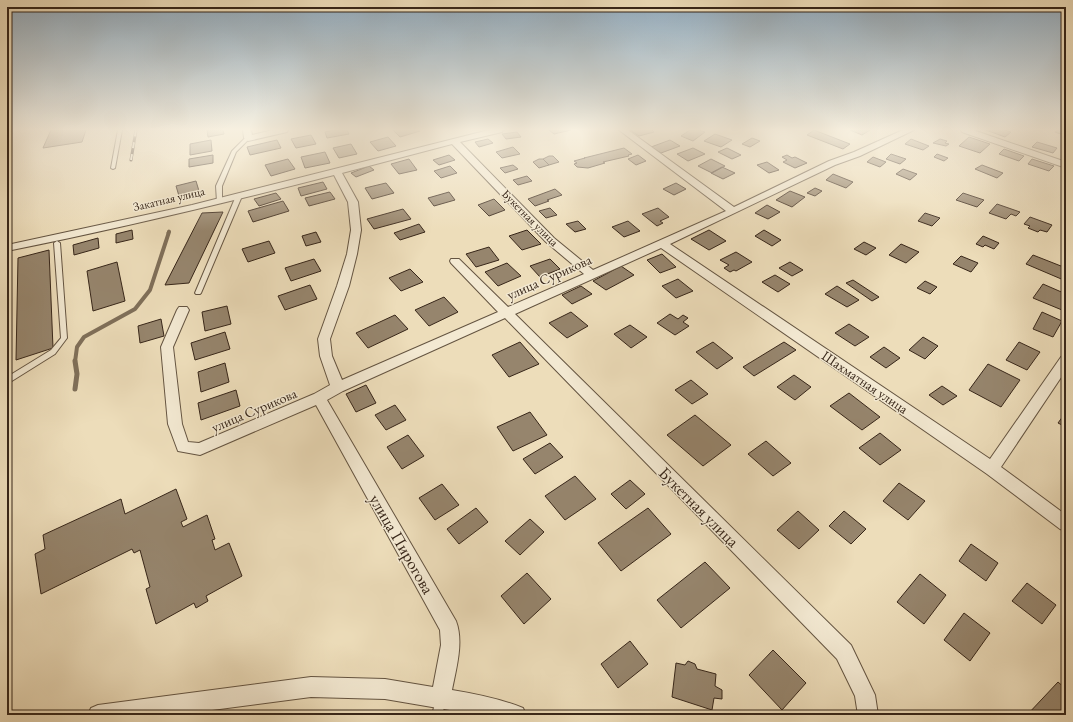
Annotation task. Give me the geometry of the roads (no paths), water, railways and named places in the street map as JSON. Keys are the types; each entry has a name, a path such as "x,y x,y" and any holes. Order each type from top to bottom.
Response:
{"street":[{"name":"Закатная улица","path":"7,248 219,201 368,164"},
{"name":"Букетная улица","path":"476,164 550,240 591,274"},
{"path":"668,164 733,211"},
{"name":"улица Сурикова","path":"184,310 167,347 175,424 183,447 200,449 319,398 338,388 591,274 662,244 831,164"},
{"path":"337,172 353,202 356,230 352,254 343,286 324,339 326,356 338,388"},
{"name":"Шахматная улица","path":"662,244 992,470 1066,524"},
{"name":"Букетная улица","path":"455,261 844,652 865,695 868,715"},
{"path":"992,470 1066,360"},
{"name":"улица Пирогова","path":"319,398 449,628 450,645 439,707"},
{"path":"98,715 311,687 384,689 439,707 475,704 516,715"}],"lane":[{"path":"113,168 114,164"},
{"path":"219,201 219,186 229,164"},
{"path":"198,293 239,196"},
{"path":"7,381 53,352 64,338 57,242"}],"waterway":[{"path":"75,361 77,347 84,337 135,309 150,290 169,232"},
{"path":"75,361 77,374 75,389"}]}
